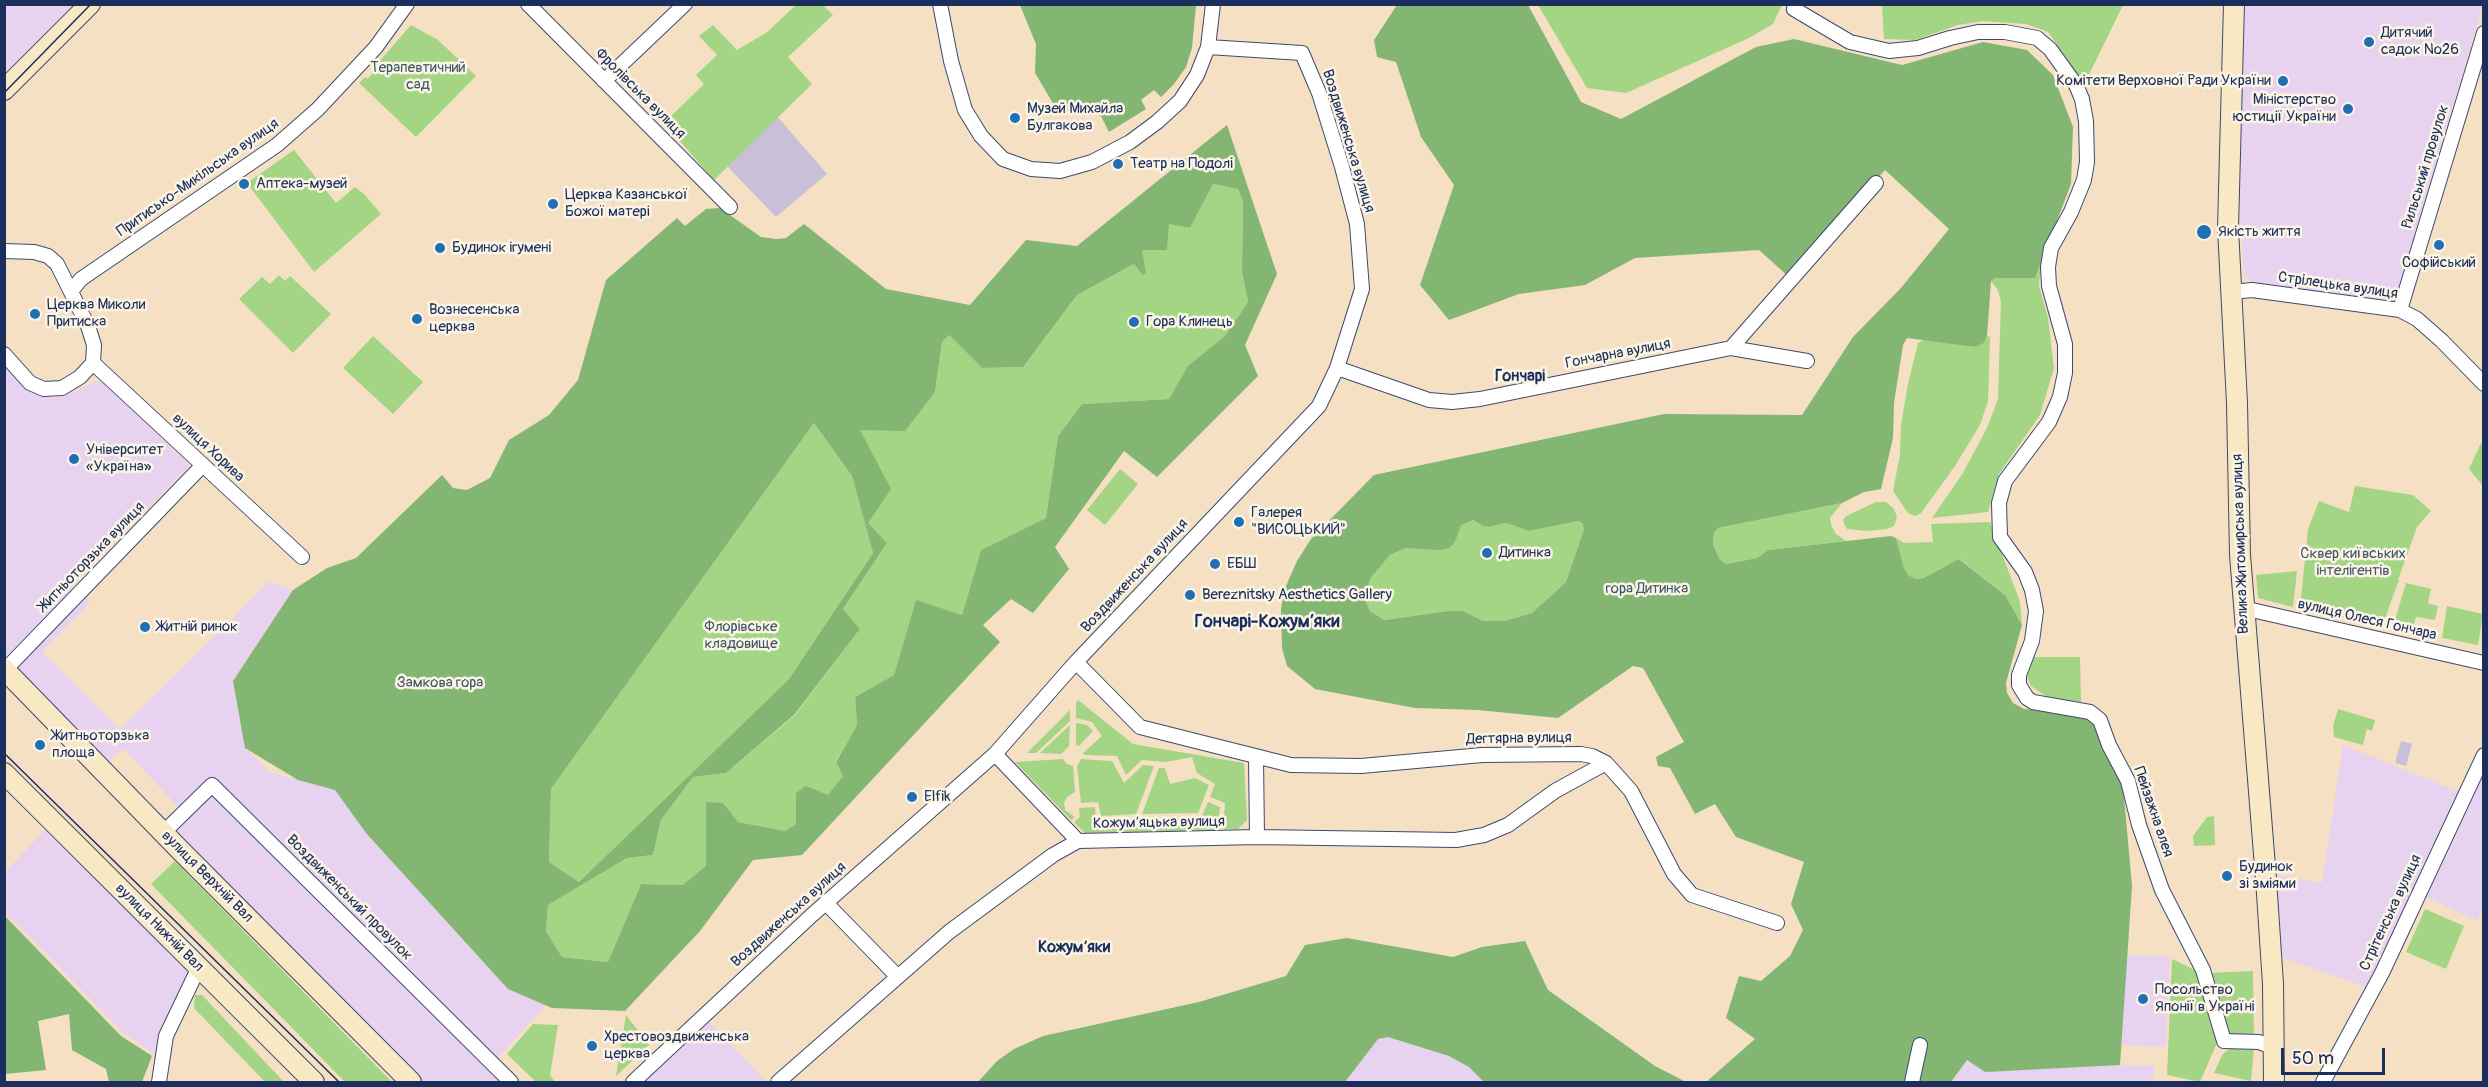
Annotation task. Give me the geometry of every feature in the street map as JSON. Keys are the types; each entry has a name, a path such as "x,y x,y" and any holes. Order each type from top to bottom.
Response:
{"main road":[{"path":"4,90 90,4"},
{"name":"Велика Житомирська вулиця","path":"2234,4 2228,228 2243,608 2266,879 2275,1048 2274,1083"},
{"name":"вулиця Верхній Вал","path":"5,670 411,1083"},
{"name":"вулиця Нижній Вал","path":"4,773 314,1083"}],"street":[{"name":"Притисько-Микільська вулиця","path":"72,290 81,279 277,145 318,109 375,47 407,4"},
{"name":"Фролівська вулиця","path":"528,4 730,207"},
{"path":"604,81 685,4"},
{"path":"940,4 951,62 965,110 981,136 1003,159 1031,169 1060,171 1092,162 1130,142 1157,122 1179,101 1197,75 1208,46 1213,4"},
{"name":"Пейзажна алея","path":"1794,7 1850,42 1888,51 1918,48 1978,32 2005,32 2037,38 2050,49 2076,85 2082,99 2086,121 2087,162 2084,180 2071,212 2051,248 2048,267 2049,286 2065,344 2065,373 2060,397 2049,422 2006,482 1999,503 2000,537 2025,572 2032,590 2036,611 2032,641 2019,675 2021,691 2033,702 2090,712 2100,720 2109,746 2128,781 2139,825 2162,891 2203,970 2224,1041 2259,1042 2275,1048"},
{"name":"Рильський провулок","path":"2400,310 2484,33"},
{"name":"Воздвиженська вулиця","path":"633,1083 825,903 994,754 1076,662 1319,406 1337,368 1362,289 1357,224 1319,93 1302,53 1208,46"},
{"path":"1731,348 1876,183"},
{"path":"4,354 30,383 44,389 62,388 80,377 93,363 94,345 72,290 57,264 48,256 34,252 5,251"},
{"name":"Стрілецька вулиця","path":"2232,292 2252,291 2400,310 2417,319 2442,341 2484,384"},
{"name":"Гончарна вулиця","path":"1337,368 1429,400 1452,402 1480,399 1731,348 1807,361"},
{"name":"вулиця Хорива","path":"93,363 302,557"},
{"name":"Житньоторзька вулиця","path":"5,670 202,466"},
{"name":"вулиця Олеся Гончара","path":"2243,608 2484,663"},
{"name":"Дегтярна вулиця","path":"1076,662 1140,727 1291,765 1361,766 1482,755 1581,754 1606,763"},
{"path":"994,754 1078,841"},
{"name":"Стрітенська вулиця","path":"2323,1083 2382,973 2484,755"},
{"path":"1256,757 1257,837"},
{"path":"1606,763 1631,791 1674,874 1692,895 1777,923"},
{"name":"Кожумʼяцька вулиця","path":"778,1083 949,932 1044,861 1078,841 1257,837 1456,840 1484,835 1508,825 1556,791 1606,763"},
{"name":"Воздвиженський провулок","path":"163,833 212,785 512,1083"},
{"path":"825,903 898,977"},
{"path":"159,1083 166,1036 199,967"},
{"path":"1912,1083 1920,1045"}],"shaded area":[{"path":"5,5 82,5 5,81"},
{"path":"2245,5 2483,5 2394,303 2253,283 2244,275 2239,193"},
{"path":"776,115 827,174 776,217 728,167 664,123"},
{"path":"4,360 28,389 39,396 56,398 73,393 94,381 101,381 190,465 72,586 90,603 42,651 120,729 269,582 293,590 233,681 245,747 269,772 335,790 366,833 508,989 546,1005 491,1065 507,1082 420,1082 168,825 180,809 123,748 101,769 5,669"},
{"path":"2401,741 2412,744 2406,766 2395,763"},
{"path":"2343,745 2462,793 2372,989 2278,956 2270,874 2322,883"},
{"path":"2483,766 2483,908 2477,921 2422,895"},
{"path":"45,830 192,971 156,1055 124,1033 5,912 4,873"},
{"path":"2122,955 2170,956 2166,1047 2117,1045"},
{"path":"707,1019 766,1082 641,1082"},
{"path":"1388,1037 1449,1056 1469,1067 1484,1082 1345,1082 1378,1039"},
{"path":"1967,1060 2155,1066 2152,1082 1952,1082"}],"green space":[{"path":"796,5 823,5 833,15 788,57 812,84 714,180 664,123 704,84 696,75 717,55 699,36 713,25 737,50 766,33"},
{"path":"1020,5 1196,5 1192,48 1186,67 1174,84 1161,97 1154,90 1141,100 1146,109 1109,132 1098,110 1082,115 1057,110 1035,73 1036,44"},
{"name":"гора Дитинка","path":"1397,5 1528,5 1581,102 1621,119 1756,47 1794,39 1902,65 1983,42 2027,50 2053,75 2073,127 2071,184 2035,278 1995,278 1991,281 1987,336 1984,343 1976,347 1907,338 1903,345 1894,403 1893,438 1881,489 1864,492 1842,503 1718,528 1714,533 1713,545 1720,560 1726,564 1757,558 1768,550 1891,536 1896,538 1908,575 1916,579 1924,578 1959,559 2005,595 2022,625 2006,683 2007,693 2013,703 2024,709 2080,714 2097,727 2123,786 2132,886 2120,1065 1985,1072 1967,1060 1951,1082 1706,1082 1755,1039 1726,1018 1739,976 1761,981 1790,956 1803,930 1791,904 1804,862 1736,837 1715,804 1695,814 1670,768 1658,766 1656,757 1684,742 1643,668 1633,666 1558,718 1478,710 1415,708 1315,689 1287,666 1282,648 1281,608 1286,586 1297,561 1311,539 1374,475 1664,414 1802,415 1853,337 1901,288 1949,229 1885,170 1789,277 1759,250 1635,258 1585,285 1519,294 1449,320 1420,285 1454,185 1421,137 1396,62 1377,57 1374,40","holes":["1473,520 1483,526 1506,523 1529,531 1579,521 1584,529 1566,582 1532,613 1504,621 1483,621 1463,611 1384,620 1370,611 1364,597 1371,577 1390,555 1406,548 1440,550 1449,548 1455,542 1461,525"]},
{"path":"1538,5 1782,5 1773,24 1749,38 1626,93 1587,88"},
{"path":"1882,5 2123,5 2082,89 2065,56 2048,32 2026,24 1983,21 1958,25 1915,40 1884,39"},
{"name":"Терапевтичний сад","path":"411,25 438,40 476,76 416,137 359,83 365,77 367,79 379,67 377,64"},
{"name":"Замкова гора","path":"1227,125 1277,274 1245,345 1258,376 1157,477 1124,451 1055,547 1069,569 1033,613 1011,599 983,625 1000,642 802,855 753,860 700,931 625,1011 552,1008 508,989 366,833 335,790 298,780 245,748 233,681 293,590 327,568 356,558 442,475 453,488 467,490 490,478 509,440 549,415 578,380 606,280 677,218 685,226 706,209 720,208 761,237 776,239 786,238 804,224 886,289 970,305 1026,240 1077,246","holes":["1213,184 1238,189 1243,201 1242,272 1248,302 1225,336 1188,366 1169,399 1082,404 1058,436 1046,518 981,550 962,615 916,600 894,675 855,697 857,725 836,762 843,776 828,795 806,786 796,793 796,824 785,831 738,822 723,803 706,802 706,866 683,885 641,884 608,962 562,957 546,931 548,905 627,858 653,855 661,820 693,777 726,773 794,715 860,629 843,609 887,543 868,523 891,489 860,430 905,431 935,392 942,342 949,335 982,368 1023,367 1077,295 1134,264 1142,275 1146,273 1142,250 1167,250 1169,224 1190,228","814,423 852,476 873,553 789,679 579,882 549,862 551,789"]},
{"path":"294,150 336,203 355,187 381,214 314,272 247,183"},
{"path":"1213,184 1238,189 1243,201 1242,272 1248,302 1225,336 1189,366 1169,399 1082,404 1058,436 1046,518 981,550 962,615 916,601 894,675 855,697 857,725 836,761 843,776 828,796 806,787 796,824 785,831 737,822 723,803 707,866 683,885 641,884 608,962 562,957 546,931 548,905 627,858 653,855 661,820 693,777 726,773 794,716 860,629 843,609 887,543 868,524 859,430 935,392 942,342 949,335 982,368 1023,367 1077,295 1134,264 1142,275 1141,249 1169,224 1190,228"},
{"path":"2041,262 2039,286 2048,318 2054,368 2040,415 1999,474 1988,512 1932,518 1963,473 1987,428 1998,399 2001,302 1998,290 1991,281 1995,278 2035,278"},
{"path":"279,275 285,281 290,276 331,314 293,353 239,299 262,277 270,284"},
{"path":"373,336 423,382 393,414 343,368"},
{"path":"1987,336 1990,337 1988,401 1980,425 1955,466 1921,513 1915,516 1908,513 1893,491 1900,455 1901,425 1918,343 1925,339 1976,347 1984,343"},
{"name":"Флорівське кладовище","path":"814,423 852,476 873,553 789,679 579,882 549,862 551,789"},
{"path":"2481,443 2483,445 2483,486 2469,469"},
{"path":"1120,469 1138,484 1105,525 1087,510"},
{"name":"Сквер київських інтелігентів","path":"2355,486 2413,495 2431,511 2417,527 2398,580 2400,583 2398,582 2382,627 2300,608 2308,529 2319,501 2349,512"},
{"path":"1876,502 1886,502 1894,509 1897,517 1894,526 1867,531 1847,529 1843,520 1846,516"},
{"path":"1842,503 1830,518 1836,534 1846,541 1768,550 1757,558 1726,564 1720,561 1713,545 1714,533 1718,528"},
{"path":"1473,520 1483,526 1506,523 1529,531 1579,521 1582,523 1584,529 1566,582 1532,613 1504,621 1483,621 1463,611 1383,620 1370,611 1364,597 1371,576 1390,555 1406,548 1455,542 1460,525"},
{"path":"1990,522 2020,602 2022,625 2005,595 1960,559 1924,578 1916,579 1908,575 1904,568 1896,538 1904,543 1933,542 1931,524"},
{"path":"2297,571 2293,607 2258,598 2256,575"},
{"path":"2406,583 2431,589 2428,603 2438,606 2435,620 2416,617 2411,633 2392,630"},
{"path":"2447,606 2483,614 2478,645 2442,638"},
{"path":"2032,657 2080,657 2081,702 2049,698 2031,686 2027,677"},
{"path":"1078,700 1133,744 1244,763 1247,820 1238,829 1223,829 1225,803 1210,797 1215,784 1197,773 1192,757 1166,762 1142,760 1126,775 1117,756 1084,755 1083,753 1102,736 1092,722 1076,718"},
{"path":"2338,709 2375,720 2372,731 2367,729 2363,745 2334,737 2333,726"},
{"path":"1070,710 1070,721 1036,753 1027,753"},
{"path":"1076,723 1087,725 1093,731 1079,746 1076,745"},
{"path":"1070,725 1069,746 1061,754 1040,753"},
{"path":"1063,759 1067,764 1073,766 1075,792 1067,797 1064,803 1065,810 1075,817 1071,820 1015,762"},
{"path":"1081,759 1112,761 1124,783 1143,765 1154,766 1136,814 1101,816 1098,802 1081,803 1077,766"},
{"path":"1159,768 1165,768 1170,784 1195,778 1209,785 1198,813 1142,814"},
{"path":"1208,802 1220,807 1217,830 1085,833 1074,822 1080,817 1079,808 1095,807 1096,821 1201,818"},
{"path":"2214,816 2215,845 2194,846 2193,836 2207,817"},
{"path":"175,861 392,1082 345,1082 151,884"},
{"path":"2425,909 2464,926 2446,969 2406,952"},
{"path":"4,915 121,1036 152,1056 142,1082 109,1082 106,1069 72,1050 69,1014 38,1021 46,1070 5,1074"},
{"path":"1347,938 1453,957 1482,947 1525,941 1548,990 1655,1066 1686,1082 1484,1082 1469,1067 1449,1056 1388,1037 1378,1039 1345,1082 978,1082 997,1061 1014,1049 1043,1036 1199,1002 1286,976 1305,945"},
{"path":"2172,959 2197,971 2217,1043 2200,1082 2167,1075"},
{"path":"2253,971 2254,1038 2227,1035 2206,973"},
{"path":"195,995 202,995 284,1082 265,1082 194,1008"},
{"path":"626,1015 649,1045 616,1076"},
{"path":"533,1024 558,1025 550,1075 555,1082 536,1082 507,1054"},
{"path":"2254,1048 2251,1081 2214,1073 2222,1055 2229,1049"}],"tram line":[{"path":"4,93 91,4"},
{"path":"4,753 339,1082"}],"place":[{"name":"Дитячий садок №26","path":"2369,42"},
{"name":"Комітети Верховної Ради України","path":"2283,81"},
{"name":"Міністерство юстиції України","path":"2348,109"},
{"name":"Музей Михайла Булгакова","path":"1015,118"},
{"name":"Театр на Подолі","path":"1118,164"},
{"name":"Аптека-музей","path":"244,184"},
{"name":"Церква Казанської Божої матері","path":"553,204"},
{"name":"Якість життя","path":"2204,232"},
{"name":"Софійський","path":"2439,245"},
{"name":"Будинок ігумені","path":"440,248"},
{"name":"Церква Миколи Притиска","path":"35,314"},
{"name":"Вознесенська церква","path":"417,319"},
{"name":"Гора Клинець","path":"1134,322"},
{"name":"Університет «Україна»","path":"74,459"},
{"name":"Галерея \"ВИСОЦЬКИЙ\"","path":"1239,522"},
{"name":"Дитинка","path":"1487,553"},
{"name":"ЕБШ","path":"1215,564"},
{"name":"Bereznitsky Aesthetics Gallery","path":"1190,595"},
{"name":"Житній ринок","path":"145,627"},
{"name":"Житньоторзька площа","path":"40,745"},
{"name":"Elfik","path":"912,797"},
{"name":"Будинок зі зміями","path":"2227,876"},
{"name":"Посольство Японії в Україні","path":"2143,999"},
{"name":"Хрестовоздвиженська церква","path":"592,1046"}],"district":[{"name":"Гончарі","path":"1520,377"},
{"name":"Гончарі-Кожумʼяки","path":"1267,622"},
{"name":"Кожумʼяки","path":"1074,948"}]}
